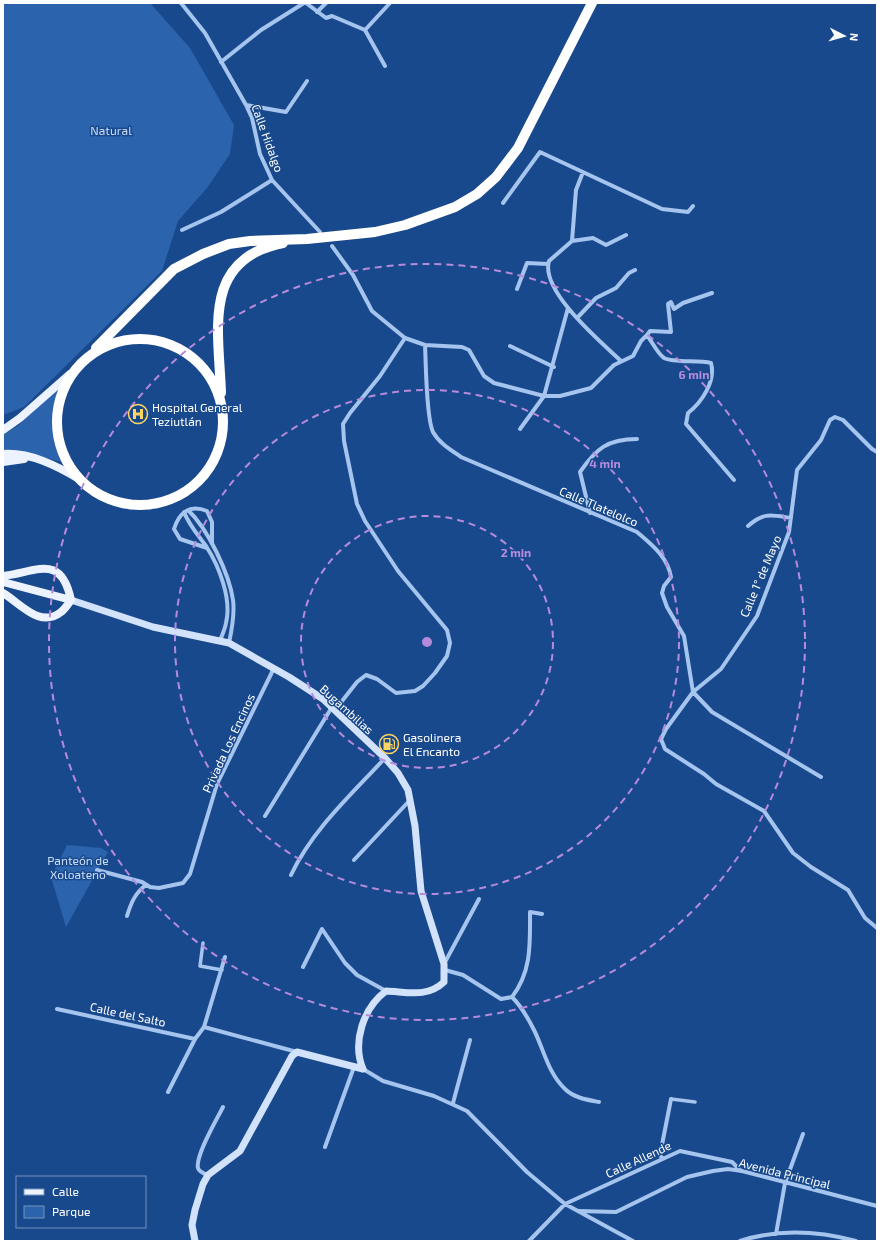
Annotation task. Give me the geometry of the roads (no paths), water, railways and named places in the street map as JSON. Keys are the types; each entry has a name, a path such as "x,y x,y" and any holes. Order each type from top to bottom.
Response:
{"highway":[{"path":"307,239 261,249 248,256 232,272 221,295 218,308 224,425 217,455 204,475 186,491 168,501 150,506 125,504 106,498 88,488 71,469 62,451 56,419 60,395 70,374 174,269 204,254 236,243 307,239 375,232 405,225 446,210 477,194 496,177 518,148 592,3"},
{"path":"96,348 119,341 140,339 166,344 188,354 212,379 218,389 222,403"}],"main road":[{"path":"3,430 20,418 70,374"},
{"path":"3,425 20,418"},
{"path":"3,454 32,458 58,466 79,479"},
{"path":"3,462 32,458"},
{"path":"3,576 39,568 50,569 62,574 68,584 71,600 61,613 45,618 30,614 3,593"},
{"path":"3,582 71,600"},
{"name":"Bugambilias","path":"71,600 153,627 229,643 274,668 323,699 385,758 398,773 408,790 415,826 421,891 444,967 444,982 435,990 421,993 386,991"},
{"path":"364,1070 358,1053 358,1035 370,1010 381,995 386,991"},
{"path":"195,1241 192,1233 192,1225 203,1184 208,1175 240,1151 287,1064 297,1052 364,1070"}],"street":[{"name":"Calle Hidalgo","path":"181,3 205,33 246,106 252,118 260,154 272,180 320,232"},
{"path":"221,62 261,30 305,3 326,18 332,16 365,30 385,66"},
{"path":"317,12 326,3"},
{"path":"365,30 390,3"},
{"path":"246,106 286,112 307,81"},
{"path":"503,203 540,152 662,209 688,212 693,206"},
{"path":"572,241 576,190 583,172"},
{"path":"182,230 221,212 272,180"},
{"path":"621,361 568,308 549,279 548,264 549,260 572,241 594,238 606,245 626,235"},
{"path":"332,246 353,275 372,311 405,338 425,345 462,347 468,350 484,376 494,383 544,396 560,396 591,388 614,365 633,356 640,341 650,331 671,332 668,304 670,302 674,309 683,303 712,293"},
{"path":"517,289 527,263 548,264"},
{"path":"577,318 596,298 616,288 629,273 635,270"},
{"path":"520,429 544,396 554,368 568,308"},
{"path":"647,335 663,357 672,360 700,360 711,363 713,372 708,387 696,406 688,413 686,424 734,480"},
{"path":"265,816 333,709 357,682 366,675 377,679 396,693 415,692 423,686 447,656 450,643 447,630 398,571 365,521 357,504 344,441 343,424 380,376 405,338"},
{"name":"Calle Tlatelolco","path":"425,345 429,416 433,431 442,443 461,457 637,532 657,549 670,569 671,577 664,586 662,593 667,607 684,636 693,692"},
{"path":"510,346 554,368"},
{"name":"Calle 1° de Mayo","path":"693,692 721,669 757,616 789,532 797,470 821,440 830,420 835,417 843,420 872,449 877,452"},
{"path":"590,513 580,472 596,451 621,440 637,438"},
{"path":"207,548 180,539 174,529 177,518 186,511 199,508 207,511 212,522 212,545"},
{"path":"186,511 212,545 229,582 233,601 233,623 229,643"},
{"path":"186,511 186,519 207,548 223,584 227,602 226,622 220,641"},
{"path":"748,526 756,518 767,514 791,518"},
{"name":"Privada Los Encinos","path":"146,885 159,888 173,887 183,883 190,874 217,784 274,668"},
{"path":"821,777 712,712 693,692 666,729 662,739 665,749 704,774 716,784 746,800 764,812 793,853 811,867 848,890 865,918 877,928"},
{"path":"291,875 299,858 320,828 385,758"},
{"path":"354,860 410,800"},
{"path":"97,870 142,882 146,885 140,889 131,902 127,916"},
{"path":"479,899 444,967 463,975 501,999 512,997 520,986 526,973 530,952 530,912 542,914"},
{"path":"303,967 322,929 345,962 357,975 386,991"},
{"path":"203,943 200,966 222,970"},
{"path":"168,1092 195,1038 204,1027 225,957"},
{"path":"512,997 520,1005 535,1030 547,1064 566,1090 581,1098 599,1102"},
{"name":"Calle del Salto","path":"57,1010 195,1038"},
{"path":"204,1027 297,1052"},
{"path":"453,1103 470,1040"},
{"path":"325,1147 354,1067"},
{"path":"364,1070 383,1081 453,1103 467,1110 527,1172 565,1204 632,1241"},
{"path":"662,1158 660,1155 672,1098 695,1102"},
{"path":"208,1175 200,1171 198,1168 200,1156 223,1107"},
{"path":"776,1234 785,1183 803,1134"},
{"name":"Calle Allende","path":"565,1204 680,1151 732,1162 742,1171"},
{"name":"Avenida Principal","path":"577,1211 616,1212 687,1177 728,1169 742,1171 877,1206"},
{"path":"529,1241 565,1204"},
{"path":"740,1241 776,1234 831,1234 856,1241"}],"place":[{"name":"Hospital General Teziutlán","path":"138,414"},
{"name":"Gasolinera El Encanto","path":"389,744"}],"park label":[{"name":"Natural","path":"111,130"},
{"name":"Panteón de Xoloateno","path":"78,867"}]}
